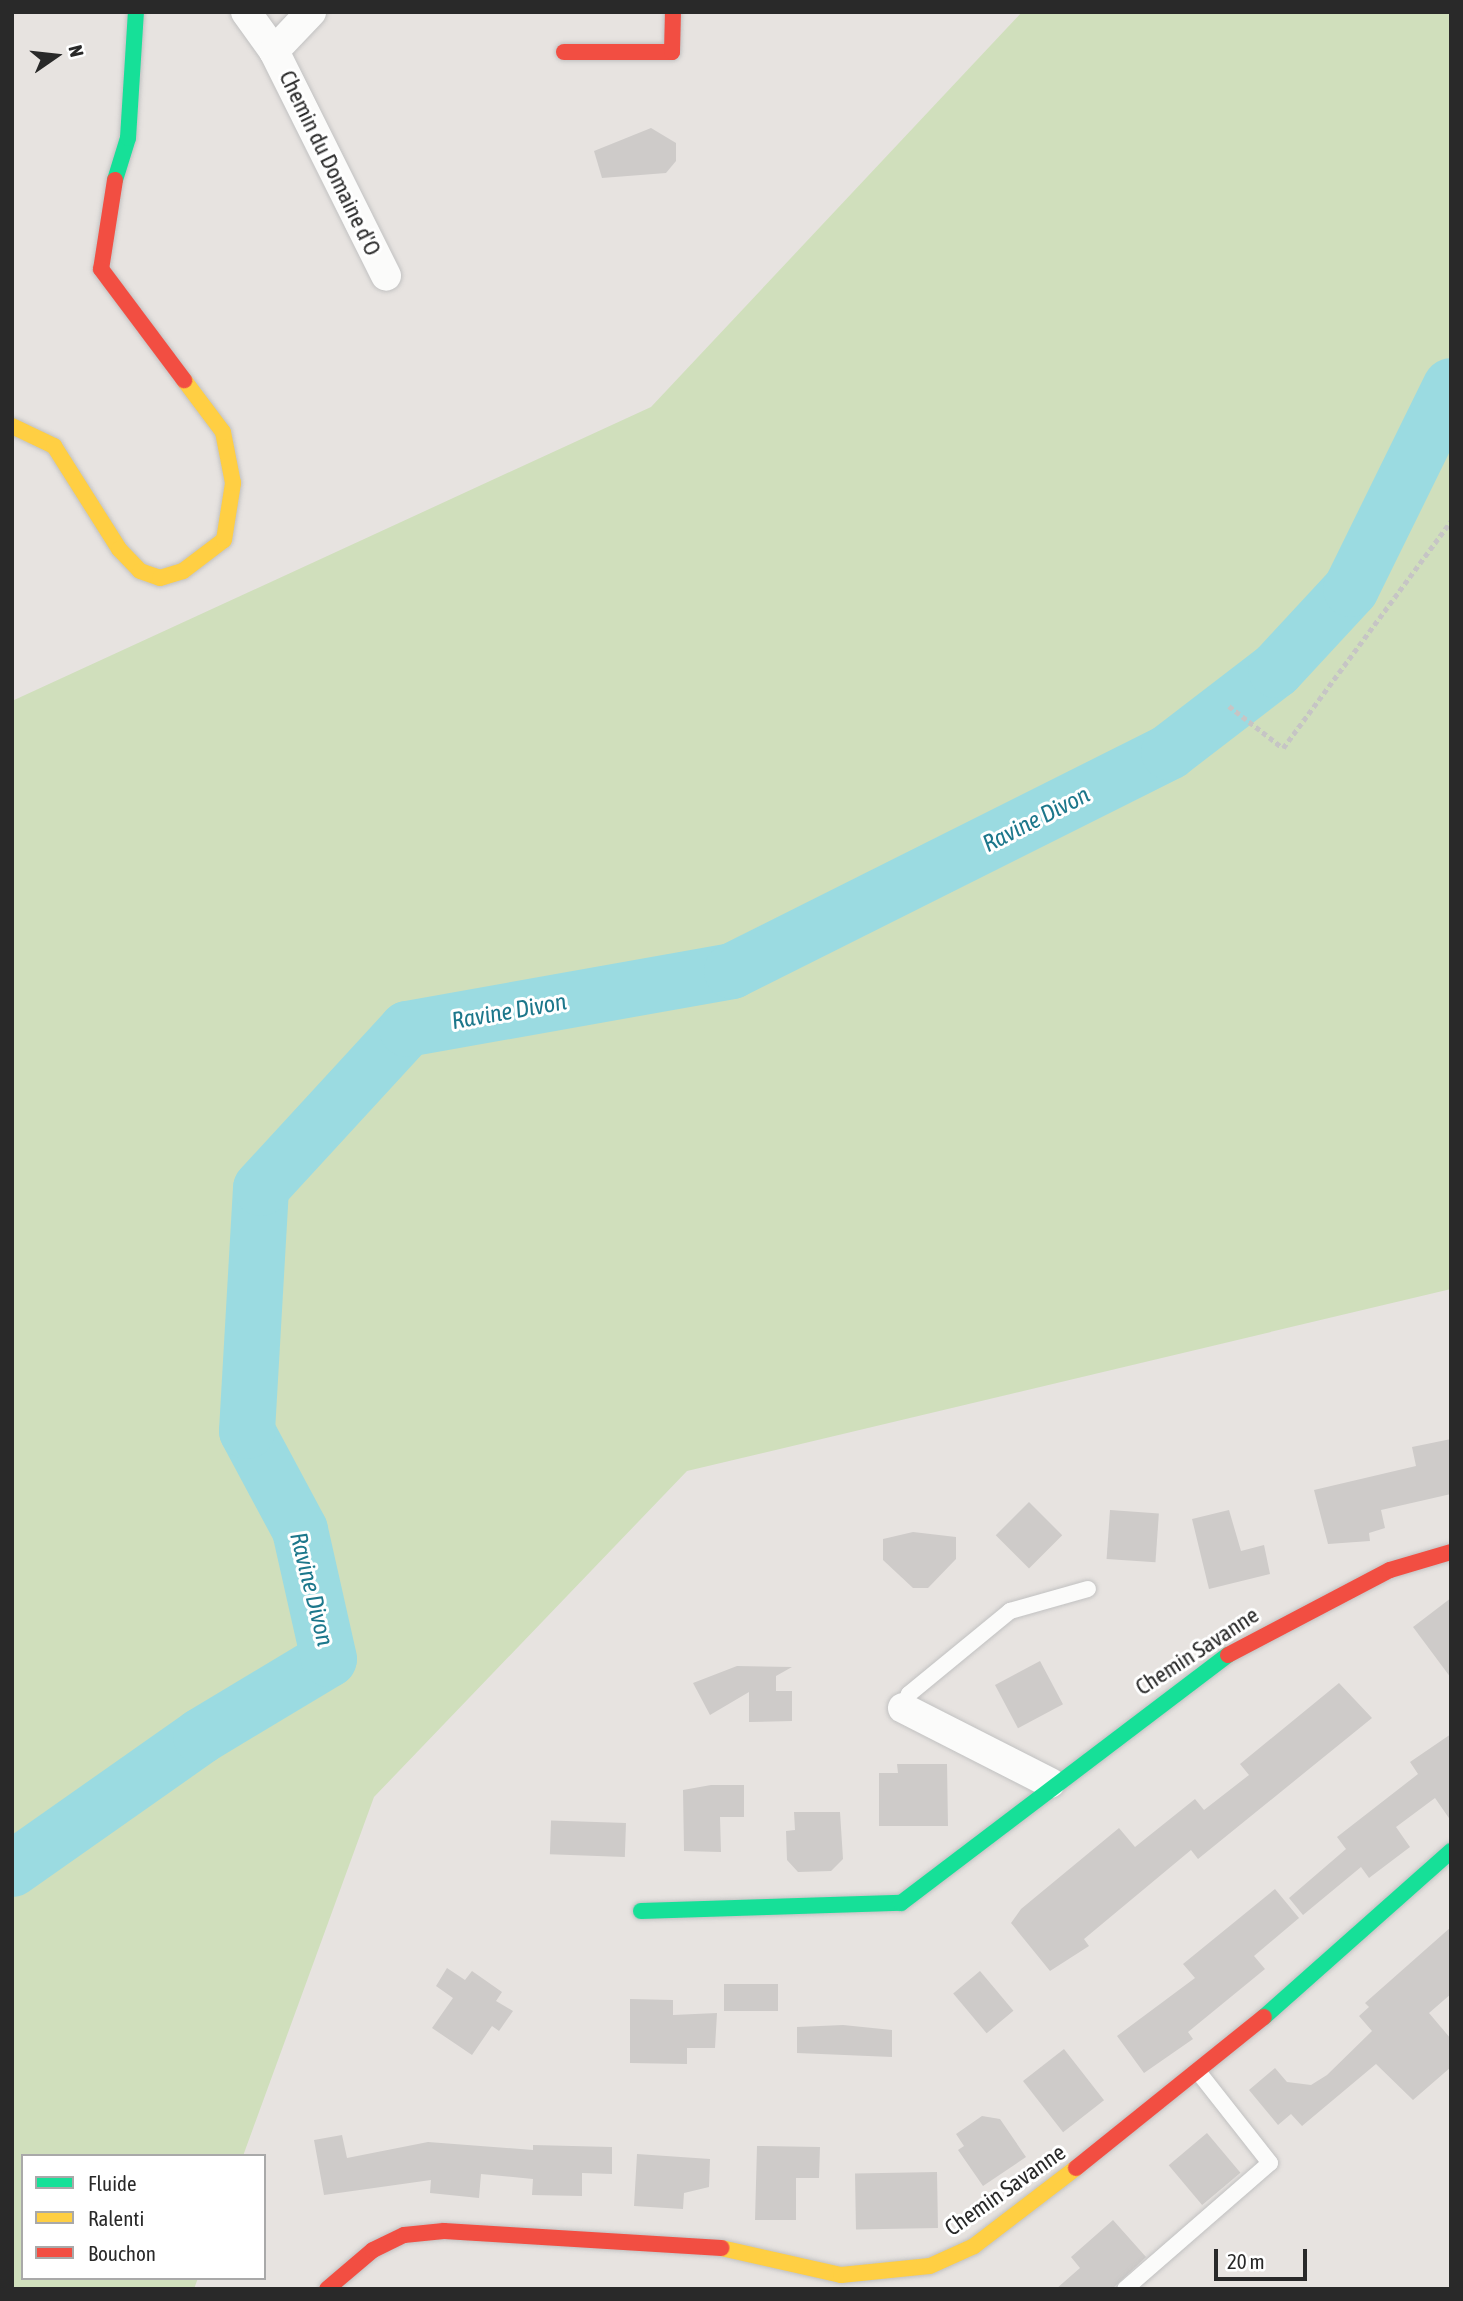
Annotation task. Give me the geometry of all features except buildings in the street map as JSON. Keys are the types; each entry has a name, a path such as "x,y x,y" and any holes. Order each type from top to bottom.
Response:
{"street":[{"path":"12,426 54,446 119,549 140,571 160,578 183,571 224,540 233,483 223,432 164,346 112,290 101,269 106,212 128,138 136,12"},
{"name":"Chemin du Domaine d'O","path":"246,12 274,51 386,276"},
{"name":"Chemin du Domaine d'O","path":"274,51 312,12"},
{"path":"564,52 672,52 673,12"},
{"name":"Chemin Savanne","path":"641,1911 901,1903 1050,1783 1209,1665 1292,1617 1390,1570 1451,1552"},
{"path":"903,1708 1050,1783"},
{"name":"Chemin Savanne","path":"327,2289 373,2250 404,2235 444,2231 698,2243 841,2275 930,2266 974,2246 1200,2074 1451,1851"}],"lane":[{"path":"903,1708 909,1694 1010,1611 1088,1589"},
{"path":"1125,2289 1270,2163 1200,2074"}],"path":[{"path":"1229,706 1283,748 1451,521"}],"green space":[{"path":"1022,12 1451,12 1451,1289 687,1471 374,1797 244,2154 21,2154 21,2280 197,2280 194,2289 12,2289 12,701 651,407"}],"waterway":[{"name":"Ravine Divon","path":"12,1869 201,1736 329,1659 300,1530 247,1431 261,1188 407,1029 732,971 1169,752 1276,670 1351,589 1451,386"}],"traffic: fast":[{"path":"115,180 128,138 136,12"},
{"path":"641,1911 901,1903 1228,1655"},
{"path":"1264,2017 1451,1851"}],"traffic: slow":[{"path":"12,426 54,446 119,549 140,571 160,578 183,571 224,540 233,483 223,432 184,380"},
{"path":"721,2248 841,2275 930,2266 974,2246 1076,2168"}],"traffic: jam":[{"path":"564,52 672,52 673,12"},
{"path":"115,180 101,269 184,380"},
{"path":"1228,1655 1390,1570 1451,1552"},
{"path":"1076,2168 1264,2017"},
{"path":"327,2289 373,2250 404,2235 444,2231 721,2248"}]}
